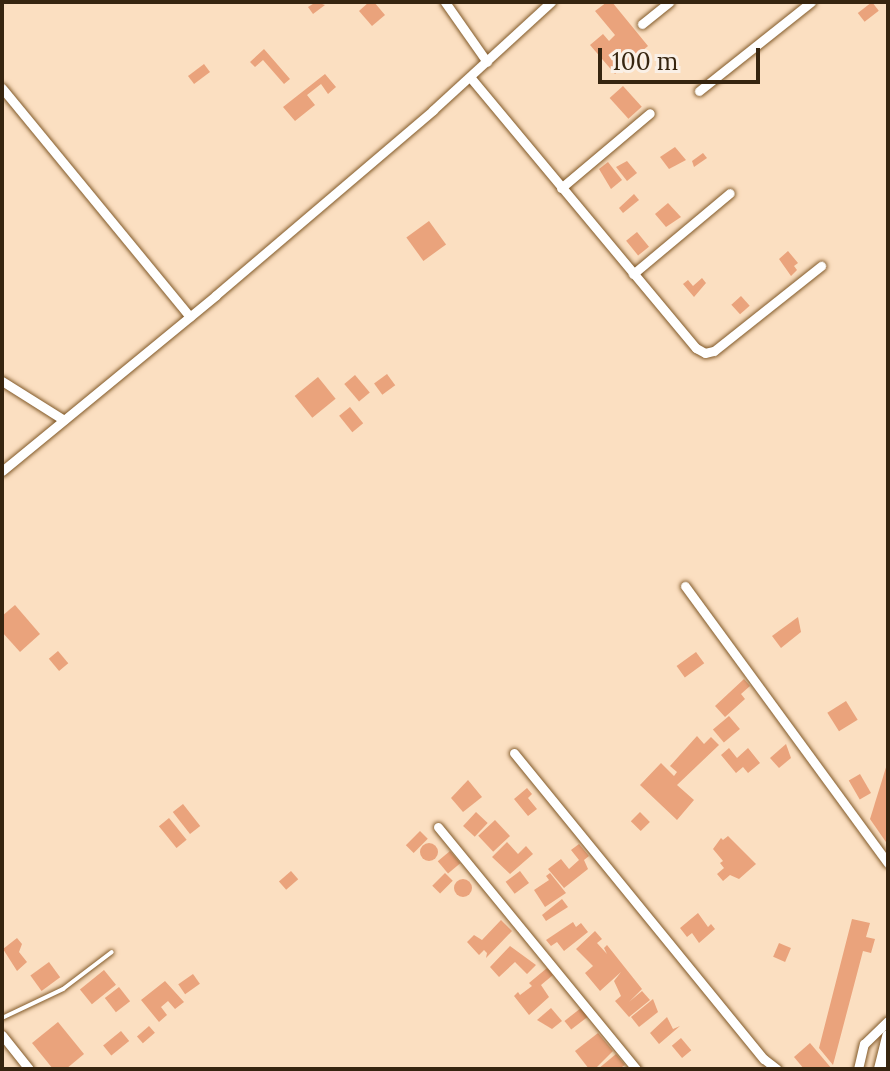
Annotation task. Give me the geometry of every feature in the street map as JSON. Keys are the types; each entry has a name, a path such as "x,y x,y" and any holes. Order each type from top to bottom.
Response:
{"main road":[{"path":"880,1069 888,1036"}],"street":[{"path":"445,2 487,62"},
{"path":"2,471 190,317 470,77 551,2"},
{"path":"642,24 669,2"},
{"path":"699,91 811,2"},
{"path":"470,77 696,348 705,353 714,351 821,266"},
{"path":"2,88 190,317"},
{"path":"561,188 650,113"},
{"path":"633,274 730,193"},
{"path":"2,381 64,420"},
{"path":"685,586 888,863"},
{"path":"514,753 764,1059 777,1069"},
{"path":"438,827 636,1069"},
{"path":"858,1069 864,1044 888,1021"},
{"path":"2,1035 29,1069"}],"lane":[{"path":"2,1018 63,989 112,952"}],"building":[{"path":"316,2 325,5 313,14 308,7"},
{"path":"369,2 374,2 385,15 372,26 359,11"},
{"path":"612,2 648,46 615,74 590,45 603,34 609,41 615,35 595,11"},
{"path":"872,2 879,11 865,22 858,13"},
{"path":"264,49 290,79 284,84 263,60 255,67 250,62"},
{"path":"204,64 210,72 194,84 188,76"},
{"path":"325,74 336,87 328,94 321,84 307,95 315,105 295,121 283,107"},
{"path":"623,86 642,107 628,119 610,98"},
{"path":"675,147 686,160 669,169 660,157"},
{"path":"703,153 707,158 694,167 692,161"},
{"path":"627,161 637,173 627,181 616,167"},
{"path":"608,162 622,180 611,189 599,169"},
{"path":"634,194 639,200 623,213 619,208"},
{"path":"668,203 681,217 666,227 655,214"},
{"path":"429,221 446,244 423,261 406,237"},
{"path":"637,232 649,247 638,256 626,241"},
{"path":"788,251 798,263 794,266 797,270 791,276 779,259"},
{"path":"702,278 706,283 694,297 683,284 688,280 693,286"},
{"path":"741,296 750,306 740,314 731,305"},
{"path":"387,374 395,385 382,395 374,383"},
{"path":"355,375 370,393 359,402 344,384"},
{"path":"318,377 336,399 312,418 295,396"},
{"path":"350,407 363,423 352,432 339,416"},
{"path":"15,605 40,634 20,652 2,632 2,616"},
{"path":"798,617 801,632 781,648 772,636"},
{"path":"58,651 68,663 59,671 49,659"},
{"path":"696,652 704,663 685,677 677,666"},
{"path":"744,679 750,686 741,694 745,699 725,717 715,706"},
{"path":"846,701 858,720 839,731 827,713"},
{"path":"729,716 740,729 724,743 713,729"},
{"path":"697,736 704,744 711,737 719,745 677,785 694,800 677,820 640,785 661,763 674,776 677,772 670,766"},
{"path":"786,744 791,758 779,768 770,758"},
{"path":"729,748 737,758 748,748 760,763 748,773 743,767 736,773 721,755"},
{"path":"888,761 888,845 870,819"},
{"path":"860,774 871,793 860,800 849,780"},
{"path":"468,780 482,797 463,812 451,798"},
{"path":"527,788 532,794 528,798 537,809 528,816 514,799"},
{"path":"183,804 200,826 190,834 173,812"},
{"path":"476,812 488,823 475,837 463,826"},
{"path":"640,812 650,822 641,831 631,821"},
{"path":"169,818 187,840 177,848 159,826"},
{"path":"495,820 510,836 493,852 478,836"},
{"path":"420,831 428,839 414,853 406,845"},
{"path":"728,836 756,864 739,879 730,875 723,881 717,874 724,868 720,863 723,861 713,849 721,838 723,840"},
{"path":"507,842 518,854 526,846 533,854 510,874 492,857"},
{"path":"429,843 438,852 429,861 420,852"},
{"path":"579,844 589,856 584,860 588,869 564,888 548,869 561,859 569,869 579,860 571,850"},
{"path":"450,851 460,863 448,874 438,861"},
{"path":"291,871 298,879 286,890 279,881"},
{"path":"520,871 529,883 515,894 506,882"},
{"path":"445,873 453,881 440,894 432,886"},
{"path":"550,873 566,893 545,907 534,890 549,880 546,876"},
{"path":"463,879 472,888 463,897 454,888"},
{"path":"562,899 568,907 546,921 542,915"},
{"path":"698,913 708,927 711,924 715,929 699,943 692,933 687,937 680,928"},
{"path":"852,919 870,923 866,937 875,939 871,953 863,951 833,1065 819,1048"},
{"path":"501,920 512,931 486,958 484,950 479,955 467,942 474,935 482,940"},
{"path":"573,922 576,927 581,923 588,932 564,951 557,942 551,946 546,940"},
{"path":"595,931 602,939 597,943 607,954 604,948 607,945 642,989 629,1002 642,991 650,1000 629,1017 615,1001 621,996 614,981 621,972 600,991 585,973 593,966 576,949"},
{"path":"17,938 22,944 19,952 27,962 17,971 3,949"},
{"path":"779,943 791,948 785,962 773,957"},
{"path":"510,946 536,965 527,974 515,962 499,977 490,967"},
{"path":"49,962 60,977 42,991 30,976"},
{"path":"547,968 553,975 541,985 549,997 529,1015 514,996 532,986 529,983"},
{"path":"104,970 116,985 92,1004 80,990"},
{"path":"193,974 200,984 185,994 178,984"},
{"path":"165,981 184,1002 175,1009 168,1001 161,1007 167,1015 159,1022 141,1000"},
{"path":"119,987 130,1001 116,1012 105,998"},
{"path":"653,999 658,1012 639,1027 631,1017"},
{"path":"551,1008 562,1021 552,1029 537,1020"},
{"path":"581,1008 588,1017 571,1030 564,1021"},
{"path":"667,1017 673,1029 680,1026 659,1044 650,1033"},
{"path":"58,1022 84,1054 66,1069 53,1069 32,1043"},
{"path":"149,1026 155,1033 143,1043 137,1036"},
{"path":"121,1031 129,1041 111,1056 103,1045"},
{"path":"598,1033 613,1051 595,1069 589,1069 575,1051"},
{"path":"681,1038 691,1050 682,1058 672,1046"},
{"path":"810,1043 832,1069 804,1069 794,1057"},
{"path":"616,1054 625,1065 619,1069 598,1069"}]}
